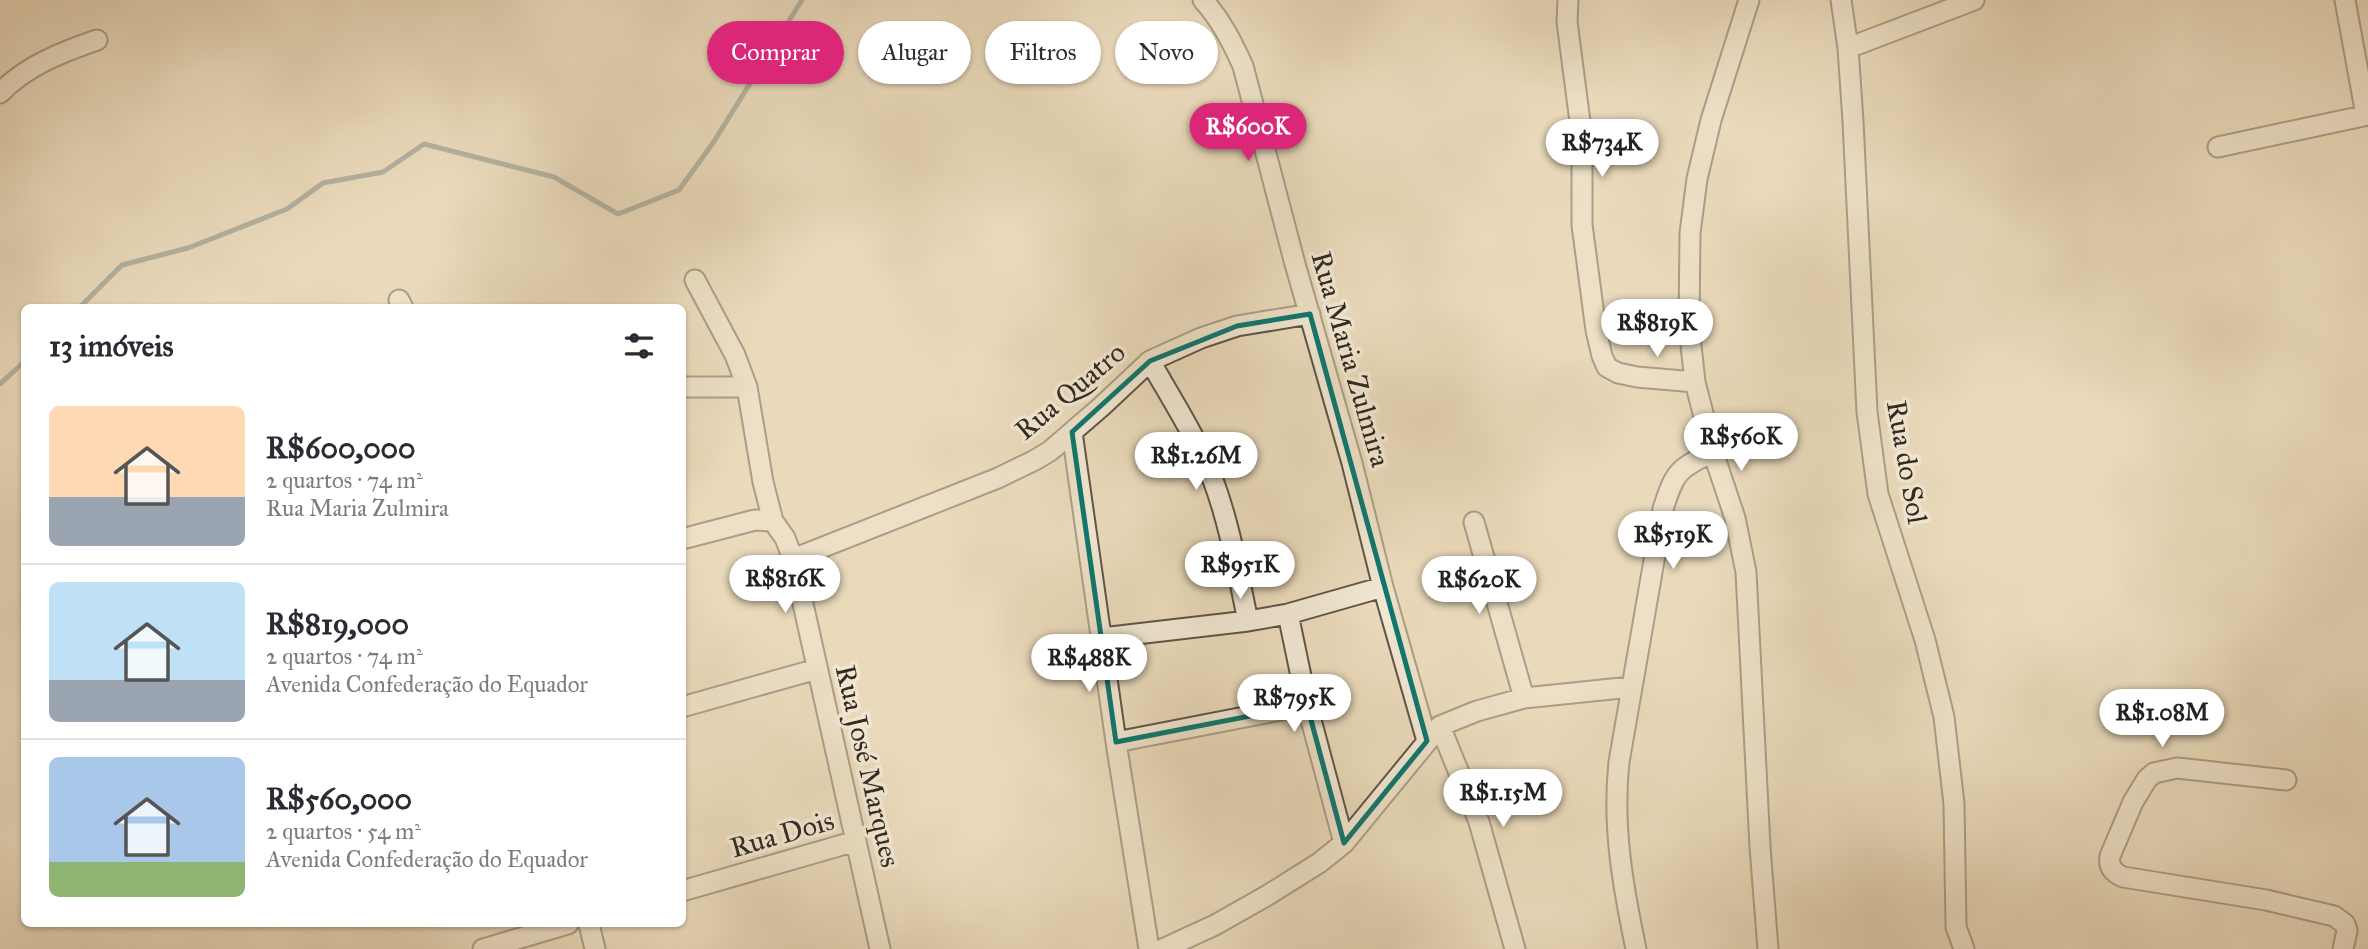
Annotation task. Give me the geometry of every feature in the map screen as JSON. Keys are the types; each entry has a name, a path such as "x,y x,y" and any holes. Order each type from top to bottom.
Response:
{"street":[{"name":"Rua Maria Zulmira","path":"1203,0 1221,22 1242,66 1427,741"},
{"path":"1568,0 1567,22 1582,137 1582,225 1594,320 1602,356 1608,367 1618,373 1695,382"},
{"path":"1749,0 1711,120 1697,179 1690,233 1689,327 1695,382 1713,452 1735,518 1746,572 1768,949"},
{"name":"Rua do Sol","path":"1841,0 1848,48 1871,451 1878,494 1925,640 1944,717 1954,804 1956,928 1964,949"},
{"path":"1848,48 1972,0"},
{"path":"2218,147 2367,115 2346,0"},
{"path":"0,93 44,61 97,40"},
{"name":"Rua José Marques","path":"695,280 735,355 747,387 763,482 773,521 785,538 793,559 880,949"},
{"name":"Rua Quatro","path":"793,559 1008,474 1050,451 1150,361 1201,338 1237,326 1310,314"},
{"path":"1150,361 1188,428 1214,482 1248,621"},
{"path":"686,387 747,387"},
{"path":"1072,432 1116,742 1149,949"},
{"path":"1636,949 1622,886 1617,808 1618,774 1631,687 1668,493 1681,468 1713,452"},
{"path":"686,537 755,520 773,521"},
{"path":"1474,522 1524,698"},
{"path":"1102,638 1289,614 1383,587"},
{"path":"1289,614 1307,705 1344,843"},
{"path":"686,706 817,669"},
{"path":"1163,949 1215,925 1268,895 1319,863 1344,843 1440,726 1477,711 1524,698 1631,687"},
{"path":"1116,742 1307,705"},
{"path":"1440,726 1482,832 1515,949"},
{"path":"2287,780 2177,768 2154,773 2147,779 2133,802 2109,856 2110,866 2116,874 2123,877 2266,900 2334,916 2345,924 2347,930 2343,949"},
{"name":"Rua Dois","path":"686,890 856,841"},
{"path":"483,949 558,927"},
{"path":"590,927 595,949"}],"highlighted area":[{"path":"1310,314 1427,741 1344,843 1307,705 1116,742 1072,432 1150,361 1237,326"}],"waterway":[{"path":"83,304 122,265 188,248 287,209 323,183 383,172 424,144 554,177 618,214 679,190 713,143 802,0"},
{"path":"0,384 21,365"}]}
